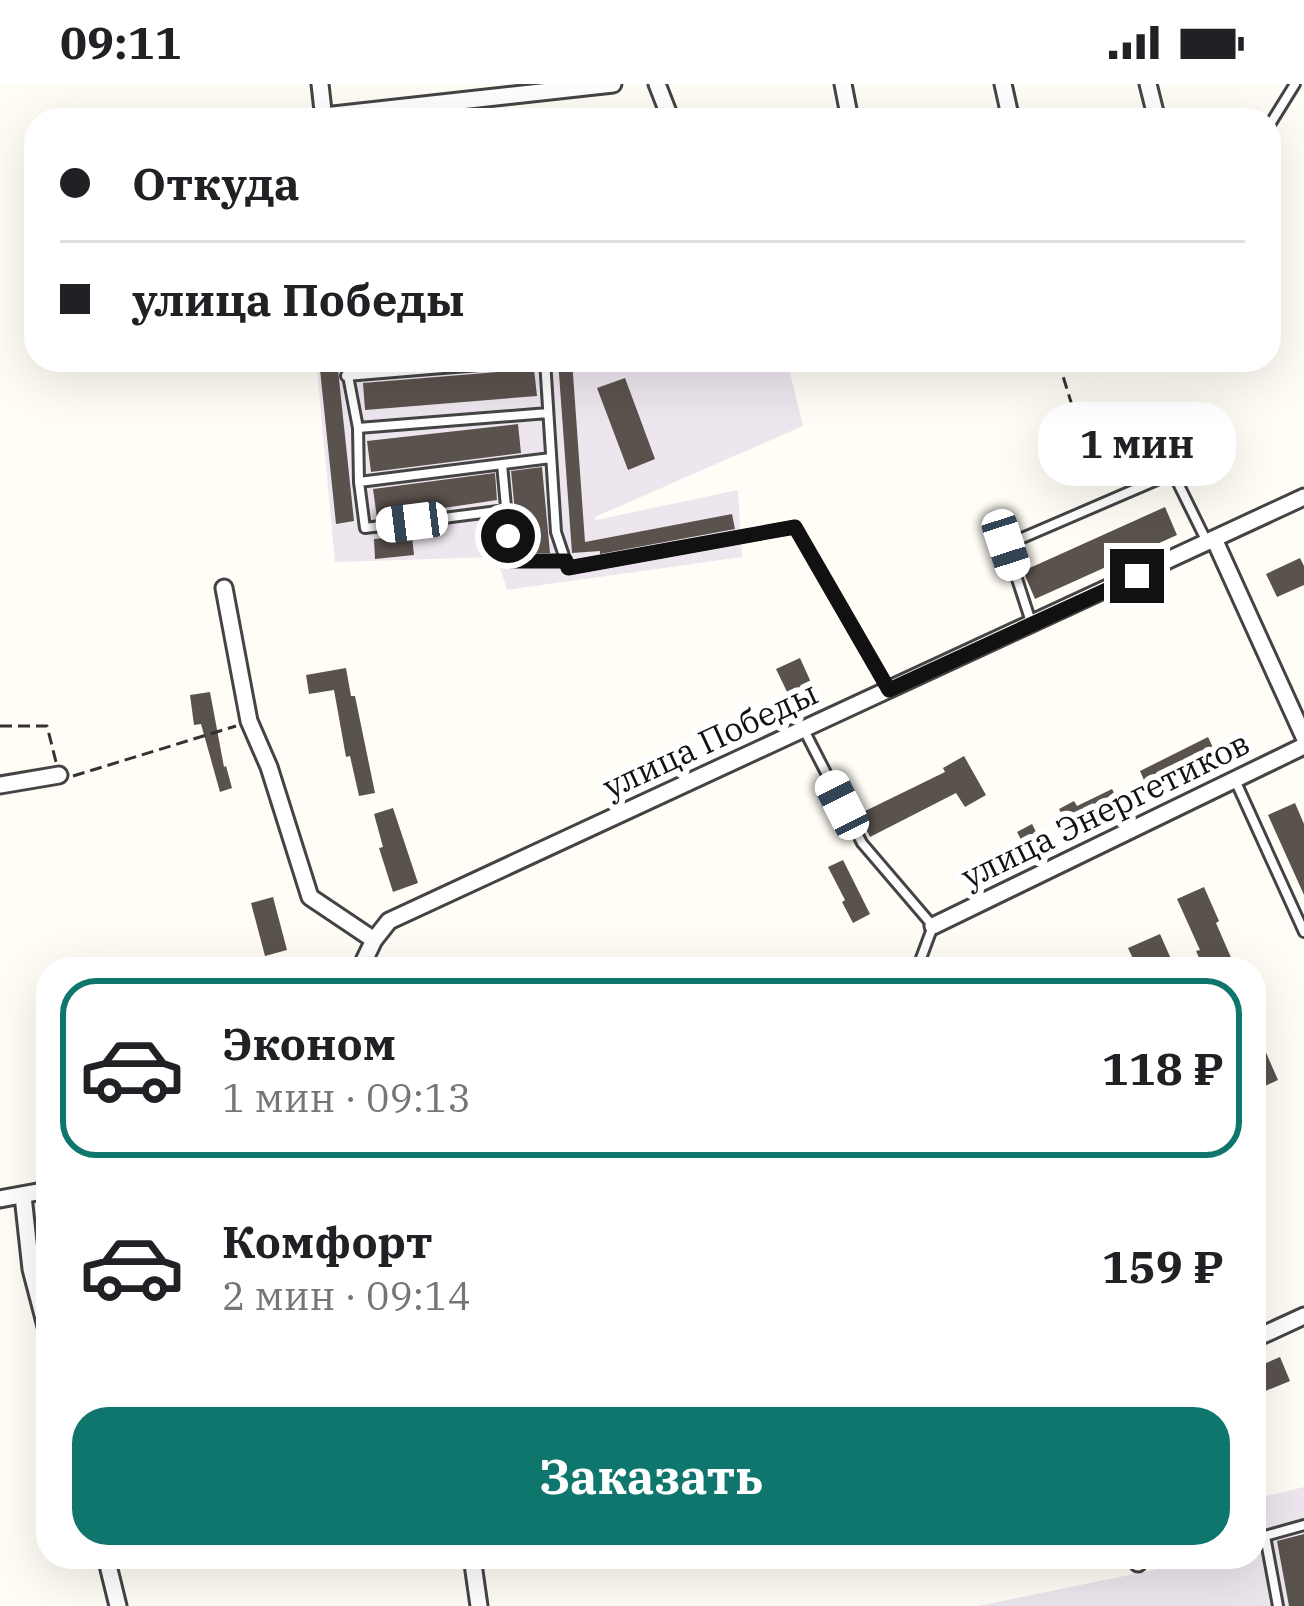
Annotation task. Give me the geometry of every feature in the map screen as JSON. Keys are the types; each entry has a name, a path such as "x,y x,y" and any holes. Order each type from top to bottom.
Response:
{"street":[{"path":"409,108 613,84"},
{"name":"улица Победы","path":"366,957 388,921 1304,497"},
{"path":"1211,542 1304,741"},
{"path":"224,588 249,722 269,767 310,897 374,940"},
{"name":"улица Энергетиков","path":"933,926 1304,741"},
{"path":"0,785 59,775"},
{"path":"0,1199 36,1193"},
{"path":"23,1196 36,1288"},
{"path":"1266,1333 1304,1316"},
{"path":"109,1569 118,1606"},
{"path":"474,1569 479,1606"}],"lane":[{"path":"346,372 358,428 365,528 506,511"},
{"path":"346,376 395,372"},
{"path":"543,372 556,532 568,568 795,527 889,690"},
{"path":"358,428 548,413"},
{"path":"359,482 551,458"},
{"path":"502,464 511,561 566,561"},
{"path":"1032,624 1006,545 1173,473 1211,542"},
{"path":"803,729 862,843 933,926 921,957"},
{"path":"1234,779 1304,932"},
{"path":"1266,1535 1304,1525"},
{"path":"1266,1540 1278,1606"}],"path":[{"path":"1062,372 1075,415 1100,444 1133,451 1173,473"},
{"path":"0,725 47,726 59,775 78,777 249,722"}],"shaded area":[{"path":"317,372 790,372 803,426 595,517 738,490 742,557 507,590 497,557 335,562"},
{"path":"1304,1487 1304,1606 978,1606 1158,1569 1266,1569 1266,1496"}],"building":[{"path":"320,372 338,372 354,521 336,524"},
{"path":"534,372 537,396 365,410 363,383"},
{"path":"559,372 573,372 585,542 732,514 735,529 600,554 572,553"},
{"path":"625,378 655,459 628,470 597,388"},
{"path":"518,424 521,453 371,472 367,441"},
{"path":"542,467 550,553 519,553 511,471"},
{"path":"495,473 497,500 377,518 373,489"},
{"path":"1165,507 1177,535 1035,599 1023,571"},
{"path":"412,536 414,555 375,559 374,539"},
{"path":"1300,558 1304,585 1277,597 1266,574"},
{"path":"800,658 814,689 791,700 776,669"},
{"path":"346,668 375,793 359,796 350,756 346,757 334,690 309,694 306,675"},
{"path":"210,692 232,788 220,792 201,724 194,725 190,695"},
{"path":"1208,737 1216,754 1147,787 1140,771"},
{"path":"964,756 986,795 965,807 956,793 870,837 859,814 945,772 943,768"},
{"path":"1112,789 1119,802 1070,830 1059,809"},
{"path":"1295,803 1304,824 1304,895 1268,815"},
{"path":"393,808 418,883 393,892 374,814"},
{"path":"1032,824 1045,849 1007,868 1001,857 1024,845 1017,832"},
{"path":"843,860 870,914 853,923 828,867"},
{"path":"1204,887 1231,957 1199,957 1196,951 1200,950 1177,899"},
{"path":"273,897 287,950 265,956 251,903"},
{"path":"1160,934 1170,957 1132,957 1128,948"},
{"path":"1266,1052 1278,1080 1266,1086"},
{"path":"1280,1357 1290,1381 1266,1391 1266,1363"},
{"path":"1304,1534 1304,1606 1289,1606 1277,1541"}],"route":[{"path":"508,536 511,561 566,561 568,568 795,527 889,690 1137,576"}]}
